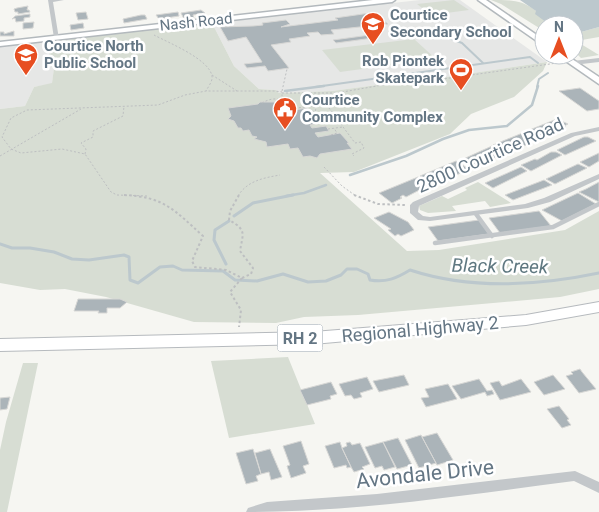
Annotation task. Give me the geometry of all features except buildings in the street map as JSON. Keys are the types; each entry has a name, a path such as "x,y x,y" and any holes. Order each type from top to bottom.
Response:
{"main road":[{"name":"Regional Highway 2","path":"0,345 313,338 526,320 599,307"}],"street":[{"path":"57,38 50,1 62,0"},
{"name":"Nash Road","path":"0,44 392,0"},
{"path":"481,0 534,37"},
{"path":"584,62 599,60"},
{"path":"576,65 599,81"},
{"name":"2800 Courtice Road","path":"599,129 573,134 414,205 414,213 421,218 476,214 525,206 540,202 599,176"},
{"name":"Avondale Drive","path":"252,512 267,508 377,500 574,476 599,488"}],"lane":[{"path":"435,243 553,227 599,204"},
{"path":"476,214 492,236"}],"path":[{"path":"147,31 203,62 212,75 238,92"},
{"path":"85,154 62,149 21,153 11,149 2,137 11,118 19,113 39,109 152,105 206,91 282,94 337,93 388,84 407,84 534,63"},
{"path":"282,94 287,69"},
{"path":"206,91 212,80 212,75"},
{"path":"262,103 267,100 282,99 286,101 292,110"},
{"path":"283,110 326,104 329,101 323,99"},
{"path":"326,104 355,143 361,142 364,145 363,150 352,154 354,156"},
{"path":"124,106 123,116 93,131 93,137 81,143 86,149 85,154 111,192 117,195 145,196 158,200 170,206 188,225 201,233 203,238 192,261 194,267 226,270 240,279"},
{"path":"313,106 316,110 314,112"},
{"path":"0,156 84,108"},
{"path":"359,124 370,122"},
{"path":"328,129 343,127"},
{"path":"331,134 337,133 334,128"},
{"path":"324,167 341,186 355,197 380,206 414,205"},
{"path":"239,327 241,310 230,292 240,279 251,274 253,268 240,251 243,231 240,226 229,220 230,211 244,187 263,178 280,175"}],"shaded area":[{"name":"Courtice Secondary School","path":"420,0 460,0 534,53 534,64 406,83 332,91 279,93 276,90 259,89 234,66 212,23"},
{"path":"454,0 469,10 431,15 417,4"},
{"path":"491,0 521,3 540,15 534,15 534,25 501,4"},
{"path":"520,0 599,0 599,27 584,31 584,15 536,15 536,11"},
{"path":"212,23 234,66 259,89 276,90 279,93 332,91 406,83 534,64 546,65 543,71 514,97 471,114 450,134 354,172 320,173 407,251 439,250 565,230 599,211 599,289 560,297 358,315 304,317 276,323 194,322 106,297 65,289 40,290 0,283 0,109 25,106 34,87 52,83 54,68 49,63 49,43 99,35"},
{"path":"599,27 599,37 584,40 584,31"},
{"path":"414,39 436,59 340,72 322,50"},
{"name":"Courtice North Public School","path":"52,41 49,43 54,68 52,84 34,87 25,106 0,109 0,47"},
{"path":"584,46 599,55 584,58"},
{"path":"478,182 511,203 490,207 485,201 452,206 456,211 428,213 420,210 419,206 442,196 448,199 467,190 465,188"},
{"path":"288,357 315,424 229,438 211,361"},
{"path":"23,363 38,363 7,512 0,512 0,450"}],"waterway":[{"path":"441,35 462,43 483,63"},
{"path":"315,87 530,57 534,60"},
{"path":"537,87 539,79 548,73"},
{"path":"285,91 324,86"},
{"path":"350,175 406,156 443,139 469,130 507,126 532,105 538,86"},
{"path":"286,196 304,193 326,185"},
{"path":"234,216 253,203 293,195"},
{"path":"226,264 214,240 215,230 229,221"},
{"name":"Black Creek","path":"0,244 12,248 30,248 54,252 72,259 89,260 124,255 129,257 130,280 138,283 160,267 173,266 182,270 223,271 235,280 257,281 283,274 308,282 326,281 341,275 347,269 357,269 368,274 370,280 376,281 391,279 410,270 457,281 504,284 552,281 599,273"}],"place":[{"name":"Courtice Secondary School","path":"373,45"},
{"name":"Courtice North Public School","path":"26,76"},
{"name":"Rob Piontek Skatepark","path":"461,91"},
{"name":"Courtice Community Complex","path":"285,130"}]}
